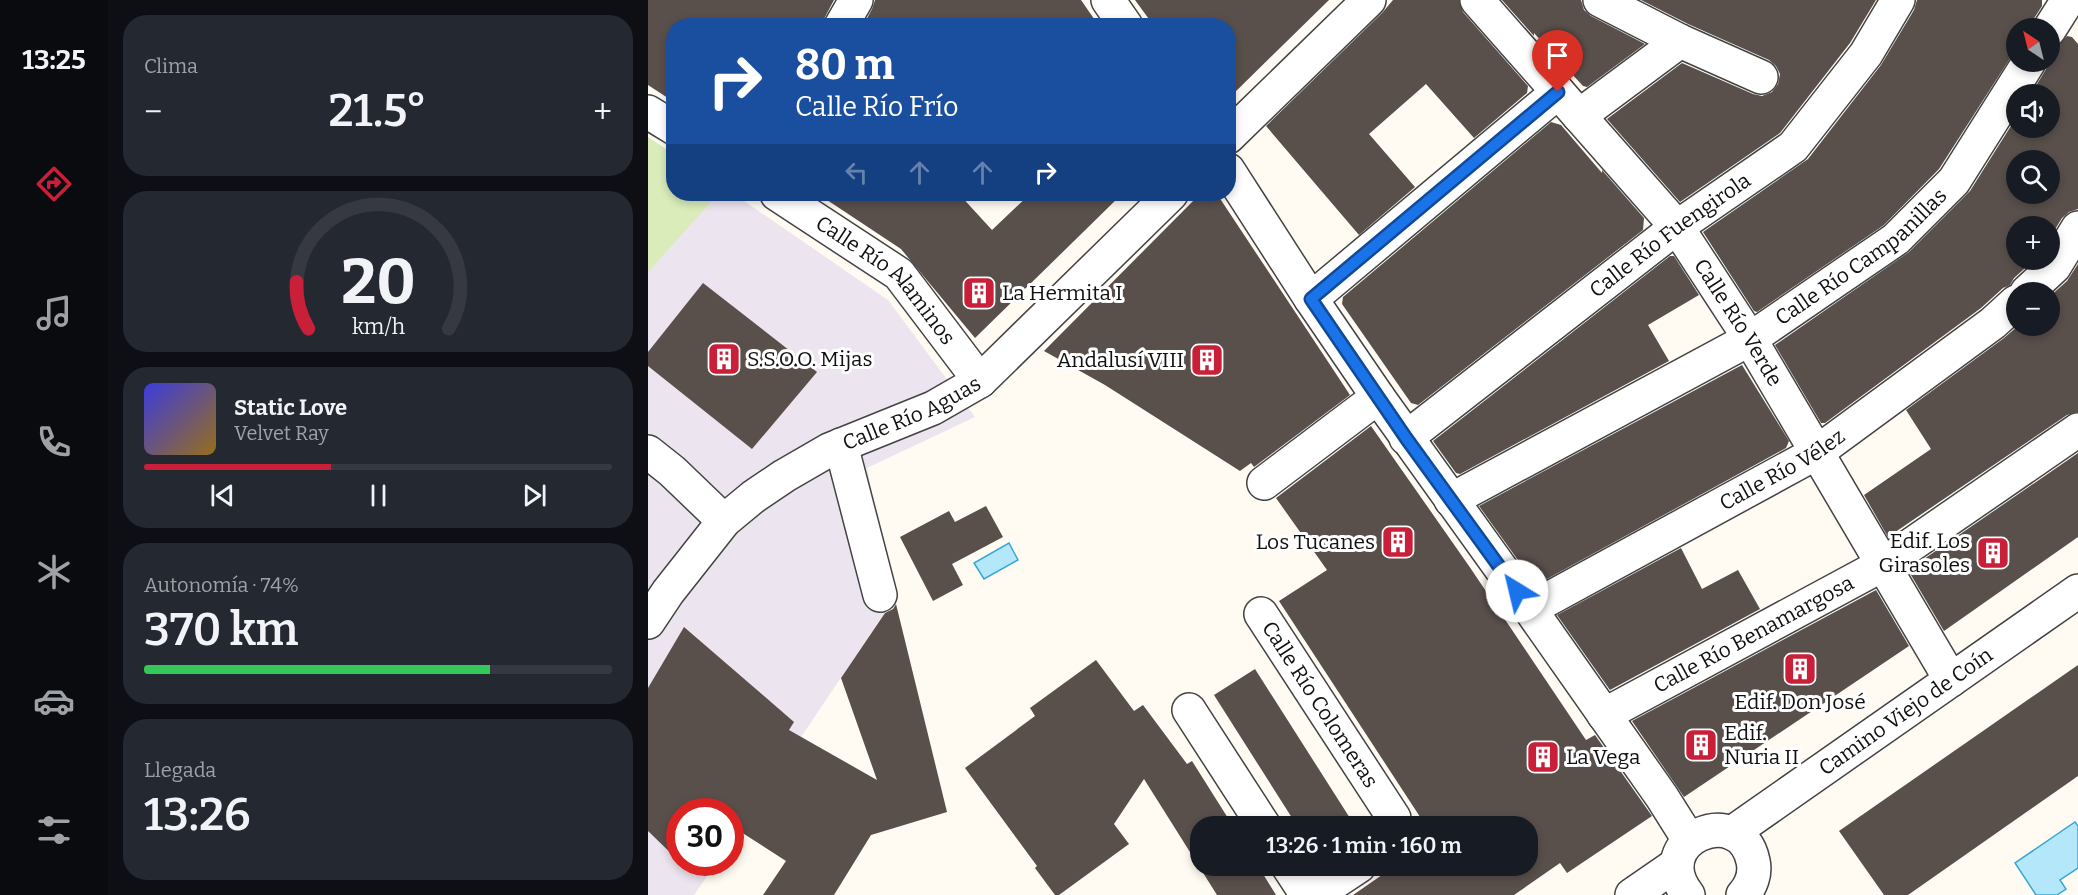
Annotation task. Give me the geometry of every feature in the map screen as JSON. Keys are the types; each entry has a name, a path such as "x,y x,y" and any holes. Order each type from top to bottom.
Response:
{"street":[{"path":"846,18 856,0"},
{"path":"1108,0 1120,18"},
{"path":"1236,129 1369,0"},
{"name":"Calle Río Verde","path":"1477,0 1677,227 1750,339 1952,680"},
{"path":"1600,0 1761,78"},
{"name":"Calle Río Fuengirola","path":"1406,438 1677,227 1793,147 1866,54 1898,0"},
{"path":"2057,18 2068,0 2078,11"},
{"path":"1311,299 1568,104 1680,40"},
{"name":"Calle Río Campanillas","path":"1451,500 1750,339 1886,246 1954,181 2023,72"},
{"path":"648,112 666,123"},
{"path":"1236,182 1311,299 1406,438 1530,609 1662,798 1683,852 1677,873 1681,886 1688,895"},
{"name":"Calle Río Alaminos","path":"788,201 899,274 980,381"},
{"name":"Calle Río Aguas","path":"648,622 668,592 724,521 753,497 784,476 841,446 933,408 980,381 1164,201"},
{"path":"2037,282 2054,267 2078,228"},
{"name":"Calle Río Vélez","path":"1530,609 1816,453 2006,311"},
{"path":"1264,483 1378,397"},
{"name":"Calle Río Benamargosa","path":"1604,715 1882,565 2078,430"},
{"path":"841,446 880,595"},
{"path":"648,452 672,471 724,521"},
{"name":"Camino Viejo de Coín","path":"1732,833 2078,591"},
{"name":"Calle Río Colomeras","path":"1262,614 1394,816"},
{"path":"1190,710 1258,816"},
{"path":"1632,895 1683,852 1702,832 1713,830 1732,833 1746,845 1751,853 1754,865 1753,877 1743,895"},
{"path":"1295,876 1307,895"},
{"path":"1315,895 1344,876"}],"shaded area":[{"path":"648,137 666,149 666,201 744,201 888,300 975,417 867,468 894,599 744,822 744,798 666,798 666,876 707,876 694,895 648,895"}],"green space":[{"path":"648,137 666,149 666,201 712,201 648,272"}],"water":[{"path":"1009,543 1018,560 984,579 974,563"},
{"path":"2075,822 2078,826 2078,868 2060,880 2066,889 2057,895 2036,895 2015,863"}],"building":[{"path":"648,0 834,0 825,18 666,18 666,97 648,85"},
{"path":"875,0 1081,0 1093,18 867,18"},
{"path":"1135,0 1329,0 1236,91 1236,18 1148,18"},
{"path":"1393,0 1459,0 1463,12 1528,86 1527,93 1474,138 1426,84 1369,134 1415,187 1359,235 1266,126"},
{"path":"1502,0 1581,0 1584,10 1591,16 1645,44 1587,87 1583,86"},
{"path":"1641,0 1876,0 1850,43 1780,133 1680,202 1607,119 1682,63 1762,96 1772,92 1778,84 1780,74 1769,60"},
{"path":"1917,0 2042,0 2042,6 2034,18 2006,18 2006,65 1939,169 1884,225 1757,312 1754,311 1703,232 1808,159 1881,65 1914,10"},
{"path":"2067,36 2072,37 2078,44 2078,209 2069,212 2060,221 2060,216 2006,216 2006,270 2023,270 2012,282 2006,282 2006,287 1981,308 1825,423 1821,423 1775,345 1909,252 1970,191 2006,134 2006,138 2060,138 2060,84 2037,84 2044,72 2060,72 2060,44"},
{"path":"1551,122 1561,125 1644,218 1643,230 1418,405 1411,403 1342,304 1343,297"},
{"name":"La Hermita I","path":"829,201 965,201 992,230 1023,201 1115,201 975,338 901,249"},
{"path":"1193,201 1222,201 1350,395 1254,467 1251,463 1240,471 1105,385 1044,351"},
{"path":"1670,256 1674,256 1699,295 1648,325 1669,361 1460,474 1456,473 1433,441"},
{"path":"2078,264 2078,412 2067,415 1888,537 1864,495 1931,449 1906,410 2006,336 2060,336 2060,287"},
{"name":"S.S.O.O. Mijas","path":"703,283 817,372 752,449 648,366 648,352"},
{"path":"1742,365 1789,441 1786,448 1536,585 1479,506"},
{"path":"1371,426 1586,740 1595,735 1652,816 1567,873 1560,863 1514,895 1353,895 1381,876 1538,876 1538,816 1419,816 1279,601 1327,570 1276,498"},
{"name":"Edif. Los Girasoles","path":"2078,453 2078,537 1944,631 1908,570"},
{"path":"986,506 1003,537 952,564 963,585 933,601 900,537 949,511 955,522"},
{"path":"1681,548 1702,589 1738,570 1760,609 1610,690 1557,615"},
{"path":"1876,590 1909,646 1684,797 1632,721"},
{"path":"896,604 947,812 871,835 834,895 763,895 786,861 744,834 744,798 666,798 666,848 648,831 648,688 684,627 794,722 789,730 877,780 841,678 885,613 893,609"},
{"path":"1096,660 1134,711 1143,705 1187,764 1192,761 1227,816 1190,816 1190,852 1144,779 1114,824 1129,844 1059,895 1055,895 1035,868 1037,866 965,768 1035,716 1030,708"},
{"path":"2078,665 2078,776 1908,895 1884,895 1839,831"},
{"path":"1255,669 1349,816 1291,816 1214,695"},
{"path":"1205,876 1264,876 1276,895 1217,895"}],"place":[{"name":"La Hermita I","path":"979,293"},
{"name":"S.S.O.O. Mijas","path":"724,359"},
{"name":"Andalusí VIII","path":"1207,360"},
{"name":"Los Tucanes","path":"1398,542"},
{"name":"Edif. Los Girasoles","path":"1993,553"},
{"name":"Edif. Don José","path":"1800,669"},
{"name":"Edif. Nuria II","path":"1701,745"},
{"name":"La Vega","path":"1543,757"}],"route":[{"path":"1517,591 1406,438 1311,299 1558,92"}]}
